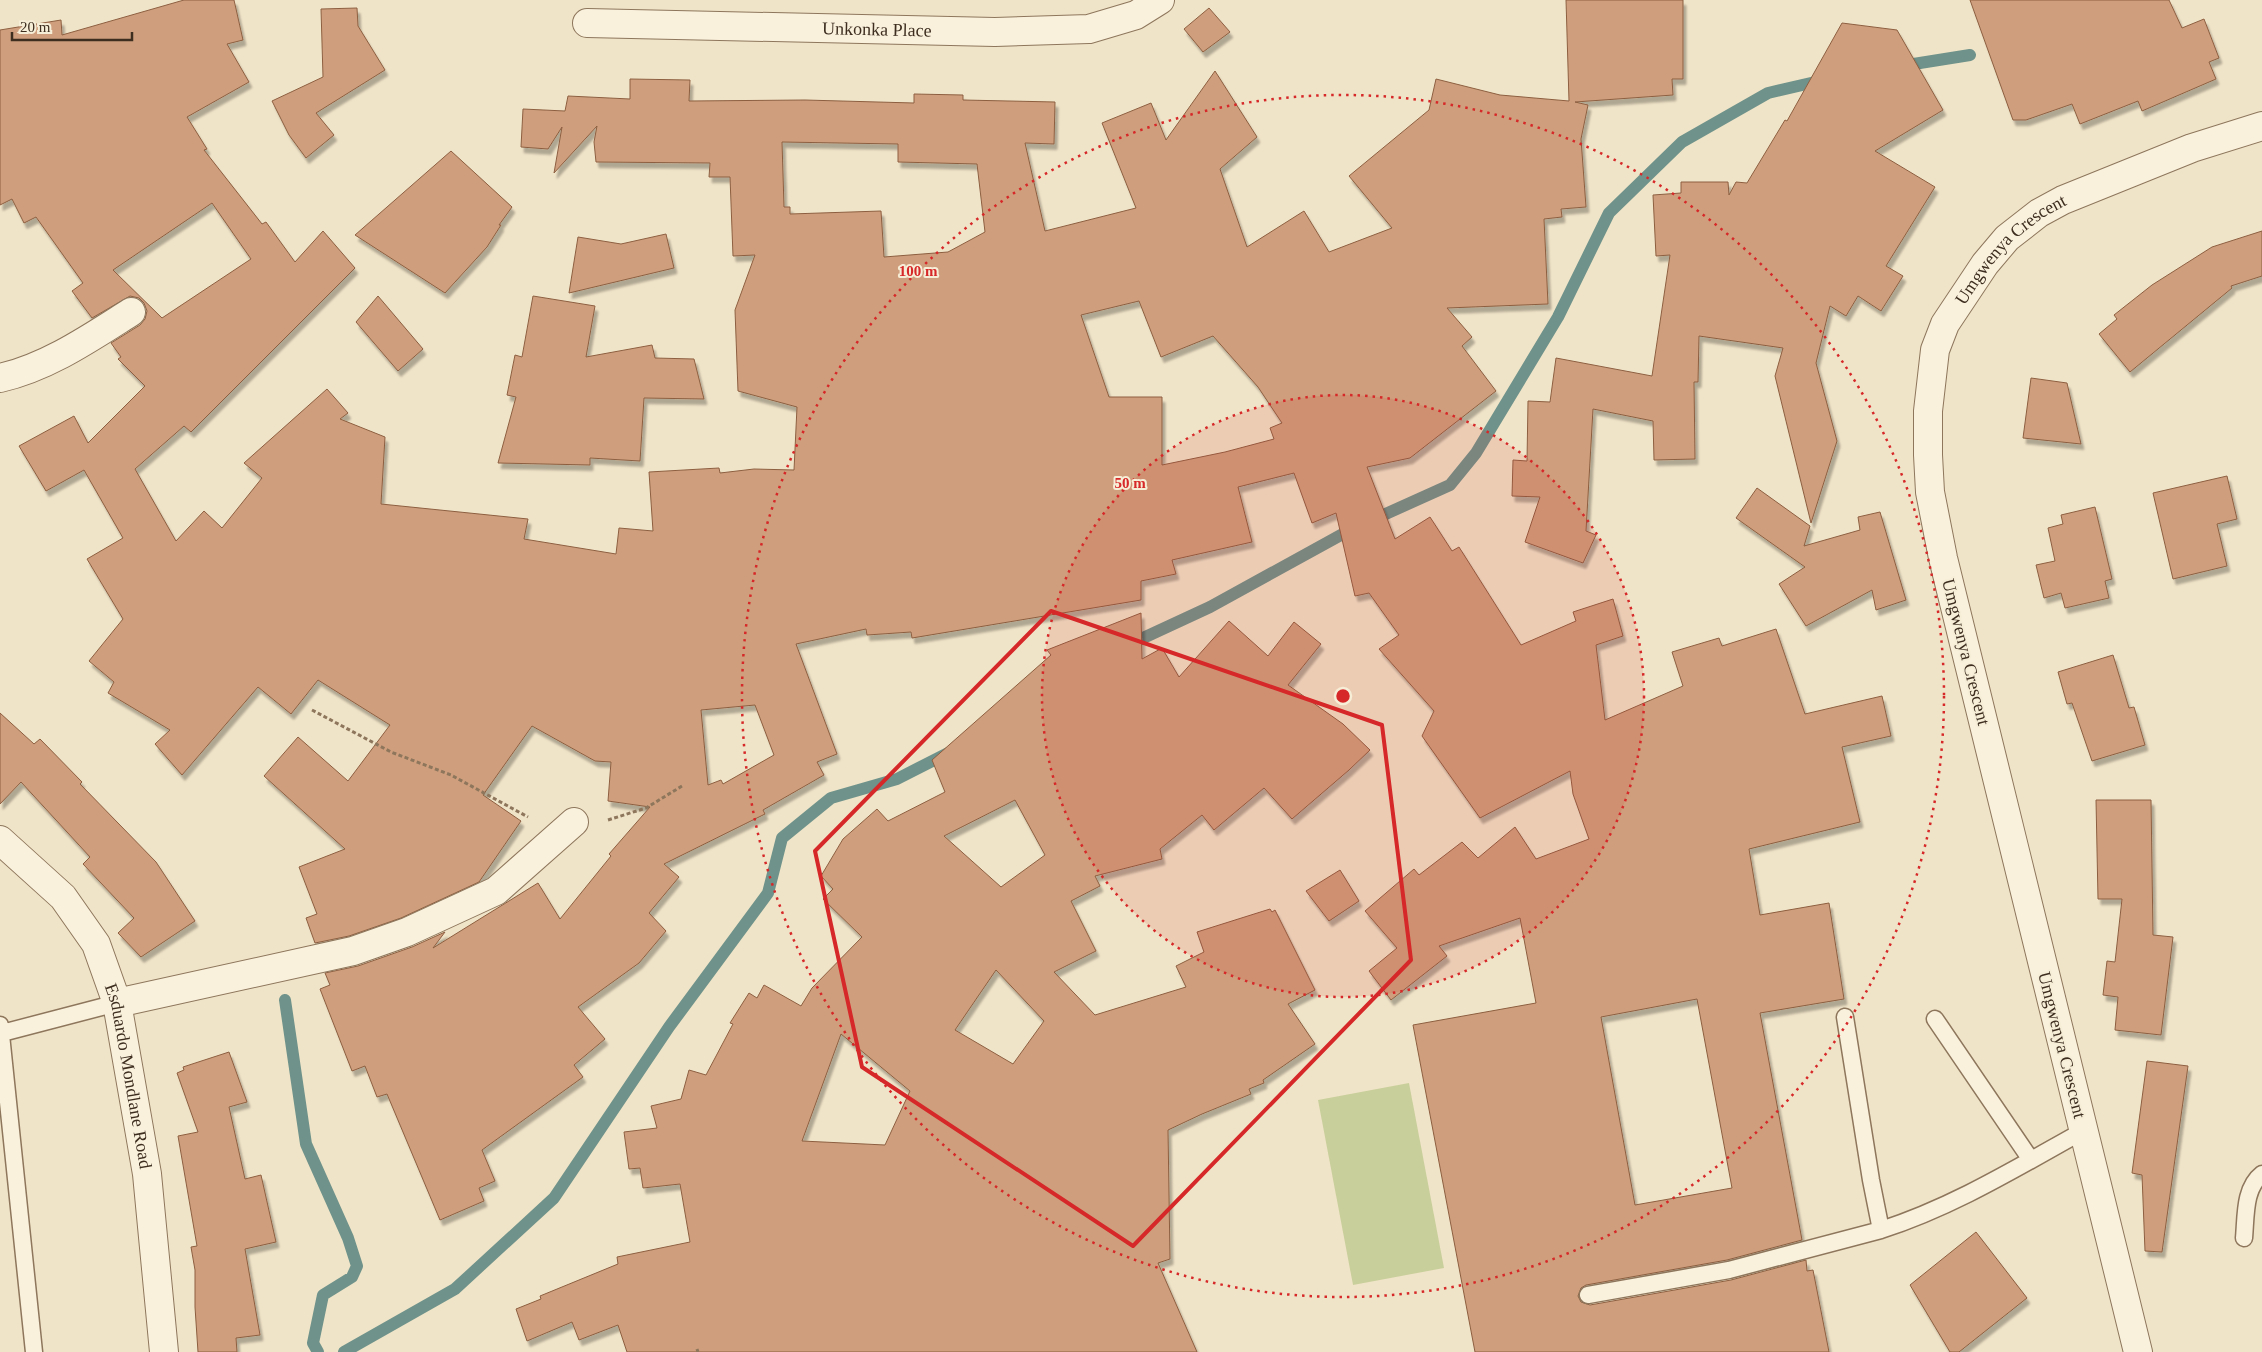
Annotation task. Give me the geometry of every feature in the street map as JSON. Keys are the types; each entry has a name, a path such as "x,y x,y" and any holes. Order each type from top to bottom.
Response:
{"street":[{"name":"Unkonka Place","path":"587,23 1014,32 1089,28 1136,14 1160,0"},
{"name":"Umgwenya Crescent","path":"2138,1352 1949,586 1930,492 1928,411 1935,350 1945,324 1985,264 2007,238 2039,213 2063,200 2183,152 2262,126"},
{"path":"0,378 24,373 82,343 131,312"},
{"path":"117,1003 352,951 407,932 496,890 567,829"},
{"name":"Esduardo Mondlane Road","path":"0,840 63,897 96,944 117,1003 147,1174 164,1352"}],"lane":[{"path":"34,1352 1,1029 117,1003"},
{"path":"1846,1017 1871,1180 1881,1230"},
{"path":"1936,1019 2031,1160"},
{"path":"1588,1295 1729,1270 1916,1219 1975,1190 2083,1131"},
{"path":"2244,1238 2250,1189 2254,1180 2262,1174"}],"path":[{"path":"312,710 390,752 451,775 567,829 605,821 646,808 682,786"}],"highlighted area":[{"path":"1051,611 1382,725 1411,960 1133,1246 862,1067 815,851"}],"green space":[{"path":"1409,1083 1444,1268 1353,1285 1318,1100"}],"building":[{"path":"184,0 234,0 243,40 227,44 249,82 187,117 207,149 204,150 262,224 266,222 295,262 323,231 355,268 191,432 184,426 135,469 176,541 204,511 222,528 262,478 244,463 327,389 348,413 340,419 385,437 381,504 528,519 524,539 616,554 619,528 653,531 649,472 719,468 720,473 754,469 794,470 797,407 738,391 735,310 755,255 733,256 730,177 709,177 710,163 596,162 594,142 597,126 554,173 562,127 548,149 521,147 523,109 565,111 568,96 630,99 630,79 690,80 689,101 805,100 914,103 914,94 963,95 963,100 1055,102 1054,144 1025,143 1045,231 1136,208 1102,123 1151,103 1166,140 1215,71 1257,137 1220,169 1247,247 1304,211 1329,252 1392,228 1349,176 1429,110 1436,79 1500,95 1569,101 1566,0 1683,0 1683,79 1672,79 1673,95 1575,102 1588,105 1581,139 1586,207 1561,209 1562,217 1544,219 1548,304 1447,308 1472,337 1462,346 1496,391 1410,458 1367,467 1395,539 1430,517 1452,551 1459,547 1521,645 1576,621 1573,612 1613,599 1623,636 1596,645 1605,720 1683,686 1672,652 1719,638 1722,646 1776,629 1805,714 1882,696 1891,736 1842,747 1860,822 1749,849 1760,915 1829,903 1844,999 1760,1013 1802,1240 1727,1260 1586,1285 1581,1288 1578,1296 1581,1302 1590,1305 1731,1280 1806,1260 1807,1271 1813,1270 1829,1352 1475,1352 1413,1025 1536,1003 1520,918 1439,946 1447,956 1391,1000 1369,971 1397,948 1365,911 1414,869 1419,875 1462,842 1478,858 1515,827 1536,859 1589,839 1573,794 1570,771 1480,818 1422,736 1434,711 1379,649 1399,635 1369,593 1355,596 1336,513 1312,523 1294,473 1238,487 1252,542 1172,560 1176,574 1141,581 1141,600 912,638 911,632 867,635 866,629 796,644 837,754 817,762 824,775 763,810 765,814 664,864 679,877 649,913 666,931 639,963 578,1007 605,1039 574,1065 583,1077 482,1150 495,1181 479,1188 484,1201 440,1220 387,1094 377,1097 365,1066 352,1071 320,989 330,985 325,973 358,966 412,947 445,932 433,948 538,883 560,919 611,856 609,854 650,807 608,801 611,762 595,761 532,726 483,795 521,821 479,882 401,918 349,936 315,943 306,918 317,914 299,867 345,849 264,776 298,737 348,781 390,725 318,680 291,714 258,687 182,775 155,744 170,730 108,693 114,682 89,661 123,619 87,559 123,538 84,470 46,491 19,446 74,416 88,443 145,386 118,359 121,357 111,343 140,325 145,319 147,311 144,303 139,298 130,296 92,318 72,291 83,283 36,217 24,223 12,199 0,205 0,30 61,20 62,35","holes":["782,142 898,144 898,162 977,164 985,232 948,252 884,257 881,211 790,214 790,207 784,207","212,203 251,259 162,318 113,270","1139,301 1161,357 1213,336 1258,387 1282,423 1270,428 1274,439 1225,452 1162,465 1162,397 1109,397 1081,315","755,705 774,755 723,784 721,780 708,785 701,710","1697,999 1732,1188 1635,1205 1601,1017"]},
{"path":"1970,0 2169,0 2182,28 2204,19 2219,58 2209,62 2216,79 2142,111 2138,101 2080,124 2072,104 2026,120 2013,120"},
{"path":"357,8 358,26 385,70 316,113 334,135 306,158 289,135 272,101 323,77 321,9"},
{"path":"1209,8 1230,32 1203,52 1184,29"},
{"path":"1842,23 1897,30 1943,110 1875,151 1935,187 1886,266 1903,276 1881,311 1858,296 1846,316 1830,306 1816,363 1837,441 1811,523 1775,376 1783,348 1699,336 1698,382 1694,382 1695,459 1654,460 1653,421 1593,409 1586,531 1596,535 1583,563 1525,542 1540,497 1512,496 1513,460 1527,461 1528,401 1550,402 1556,358 1652,376 1670,255 1656,256 1653,195 1681,193 1681,182 1728,182 1729,195 1736,182 1747,183 1785,120 1787,121"},
{"path":"451,151 512,207 487,247 445,293 355,235"},
{"path":"2262,231 2262,276 2231,286 2232,288 2130,372 2099,334 2117,319 2114,315 2152,285 2212,247"},
{"path":"666,234 674,268 569,293 578,237 621,244"},
{"path":"378,296 423,349 398,371 356,322"},
{"path":"533,296 595,306 586,357 652,345 655,358 694,359 704,399 644,398 640,461 590,458 590,465 498,463 516,397 507,395 515,355 522,357"},
{"path":"2031,378 2067,383 2081,444 2023,438"},
{"path":"2227,476 2237,519 2217,524 2227,566 2173,579 2153,493"},
{"path":"1757,488 1810,526 1804,546 1860,530 1858,517 1880,512 1906,600 1876,610 1872,590 1806,626 1779,584 1805,567 1736,518"},
{"path":"2095,507 2112,579 2105,581 2109,598 2065,608 2061,593 2044,598 2036,565 2055,561 2048,528 2063,524 2061,515"},
{"path":"1141,613 1142,659 1162,648 1179,677 1229,621 1268,656 1294,622 1321,644 1288,685 1343,724 1370,750 1292,819 1264,788 1214,830 1202,815 1160,849 1162,859 1095,876 1100,886 1071,901 1096,951 1054,972 1095,1015 1186,987 1176,966 1204,952 1197,932 1270,909 1272,912 1275,910 1315,990 1288,1004 1315,1044 1263,1080 1264,1083 1249,1089 1251,1094 1168,1130 1170,1259 1158,1263 1197,1352 627,1352 618,1325 579,1340 572,1322 527,1341 516,1309 541,1299 540,1296 618,1264 617,1257 690,1242 680,1184 643,1188 640,1168 629,1169 624,1132 657,1128 651,1106 681,1099 689,1070 706,1075 733,1024 730,1023 749,993 757,998 764,985 801,1006 812,988 862,937 823,899 833,889 821,876 843,839 877,809 888,821 945,792 932,760 1051,655 1047,650","holes":["1015,800 1045,855 1001,887 944,836","996,970 1044,1021 1013,1064 955,1030","841,1034 910,1091 885,1145 802,1141"]},
{"path":"2113,655 2129,708 2134,707 2145,745 2092,761 2072,703 2067,704 2058,672"},
{"path":"0,713 34,744 40,739 82,782 80,784 156,862 195,921 141,957 118,933 134,918 83,864 90,857 21,782 0,804"},
{"path":"2096,800 2151,800 2153,935 2173,937 2161,1035 2115,1030 2118,997 2103,995 2107,961 2115,962 2122,899 2098,899"},
{"path":"1340,870 1359,901 1329,921 1306,891"},
{"path":"229,1052 247,1102 229,1107 245,1179 261,1175 276,1242 245,1249 260,1335 236,1338 237,1352 198,1352 195,1270 191,1247 197,1246 178,1136 198,1132 177,1073 184,1070 183,1067"},
{"path":"2147,1061 2188,1066 2162,1252 2145,1251 2142,1175 2132,1173"},
{"path":"1976,1232 2027,1298 1959,1352 1950,1352 1910,1285"}],"waterway":[{"path":"1901,66 1970,55"},
{"path":"1128,645 1210,607 1350,530 1450,485 1476,453 1558,317 1609,213 1682,142 1768,93 1824,80"},
{"path":"344,1352 455,1289 554,1198 669,1027 768,893 782,838 831,798 897,779 948,753"},
{"path":"285,1000 306,1144 348,1238 357,1266 352,1277 323,1295 313,1343 318,1352"}]}
